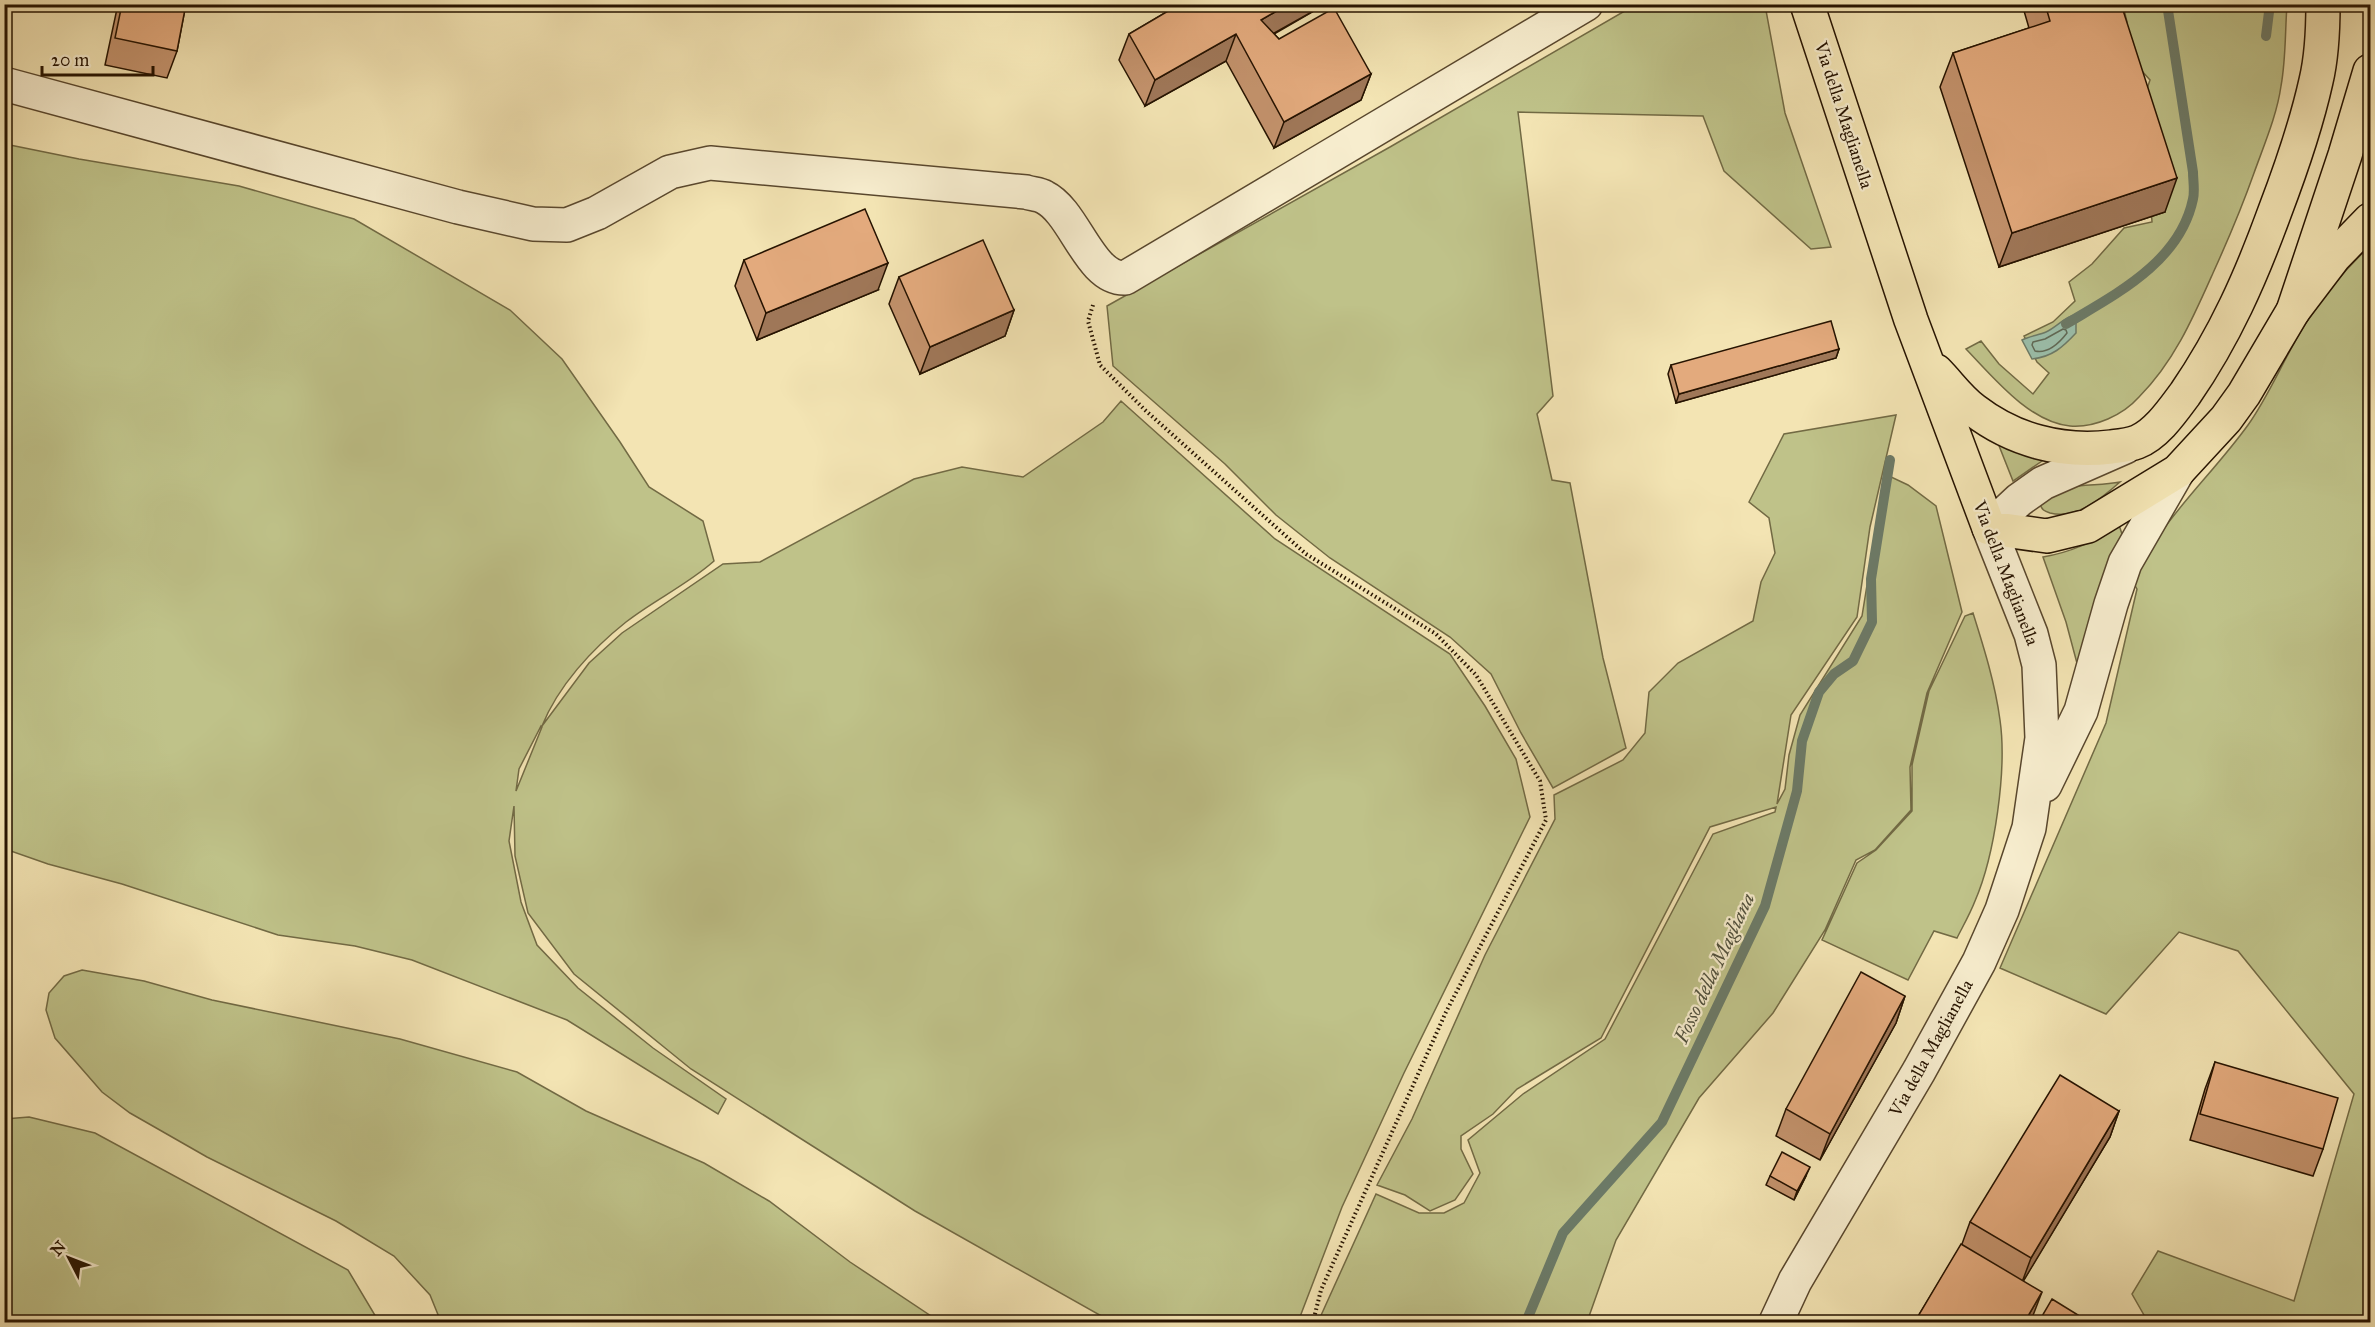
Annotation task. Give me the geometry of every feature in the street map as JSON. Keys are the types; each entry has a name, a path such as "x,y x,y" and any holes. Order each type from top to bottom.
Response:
{"main road":[{"name":"Via della Maglianella","path":"1807,4 1926,362 1989,528"},
{"path":"1926,362 1972,409 2008,432 2046,445 2093,449 2138,442 2152,432 2176,407 2205,366 2250,278 2294,162 2308,114 2321,54 2323,4"},
{"path":"2293,311 2345,155 2370,71"},
{"path":"1989,528 2047,536 2088,526 2178,471 2226,419 2244,394 2293,311 2334,257 2370,220"}],"street":[{"path":"4,84 458,207 532,224 567,225 597,213 670,172 710,163 1026,192 1045,197 1057,207 1102,269 1114,279 1125,278 1586,4"},
{"path":"1989,528 2043,483 2138,442"},
{"path":"2033,811 2081,711 2111,604 2126,563 2178,471"},
{"name":"Via della Maglianella","path":"1776,1323 1795,1281 1919,1071 1979,962 2017,870 2033,811 2042,738 2039,665 2031,634 1989,528"}],"path":[{"path":"1102,269 1088,321 1100,365 1145,410 1306,554 1436,634 1476,675 1540,781 1546,820 1446,1012 1321,1290 1313,1323"}],"green space":[{"path":"1635,5 1765,5 1785,113 1831,247 1811,249 1724,171 1703,116 1518,112 1553,396 1537,414 1552,480 1570,483 1603,658 1626,748 1553,788 1521,733 1491,674 1450,637 1330,558 1276,515 1225,464 1113,366 1107,306 1390,147"},
{"path":"2123,5 2287,5 2283,76 2266,141 2240,211 2198,306 2173,354 2151,383 2117,415 2089,425 2070,426 2055,423 2026,407 2000,385 1966,349 1981,341 1999,364 2033,394 2049,373 2037,362 2024,336 2053,322 2075,301 2069,282 2092,264 2124,228 2152,222 2144,98 2150,80 2123,50 2127,22"},
{"path":"5,144 239,186 354,219 510,310 562,359 649,487 703,521 714,561 693,578 637,614 601,644 577,669 557,697 542,726 589,663 622,633 723,564 760,562 914,479 962,467 1023,477 1103,422 1121,401 1275,539 1450,654 1485,706 1516,759 1530,817 1404,1073 1342,1207 1298,1322 1112,1322 915,1211 691,1069 574,974 528,913 515,856 514,806 509,841 521,902 537,945 578,988 653,1048 726,1099 718,1114 567,1020 412,960 355,946 278,935 5,849","holes":["542,727 516,791 519,769"]},
{"path":"2370,246 2370,1322 2148,1322 2132,1294 2158,1251 2294,1301 2354,1094 2238,951 2179,932 2106,1014 2000,968 2106,723 2137,589 2133,582 2144,560 2170,520 2248,425 2304,326 2319,304"},
{"path":"1896,415 1870,527 1857,617 1791,715 1777,804 1785,789 1789,755 1800,715 1862,616 1885,474 1908,485 1936,506 1962,612 1927,693 1910,767 1911,810 1875,850 1856,860 1825,930 1773,1013 1699,1098 1616,1240 1587,1322 1318,1322 1376,1194 1419,1213 1444,1213 1464,1203 1480,1173 1468,1140 1523,1094 1605,1039 1713,834 1775,812 1776,807 1710,827 1601,1038 1517,1089 1493,1114 1461,1136 1461,1149 1473,1174 1455,1200 1430,1211 1405,1195 1377,1185 1412,1119 1485,955 1555,819 1554,795 1623,760 1645,733 1649,692 1678,663 1753,621 1761,582 1775,553 1769,518 1749,502 1784,434"},
{"path":"1994,433 2043,459 2042,461 2013,481"},
{"path":"2120,482 2097,501 2069,513 2050,513 2040,504 2059,491 2069,488"},
{"path":"2119,525 2122,534 2114,550 2078,667 2066,622 2043,557 2083,546"},
{"path":"1973,613 1992,679 2002,740 1998,812 1994,836 1982,882 1957,938 1934,931 1908,980 1822,940 1857,863 1876,850 1912,811 1912,765 1929,691 1965,616"},
{"path":"82,970 144,981 212,1000 400,1039 517,1072 586,1111 704,1163 769,1201 850,1262 940,1322 441,1322 430,1295 394,1256 336,1221 207,1157 130,1113 102,1092 55,1038 46,1010 49,993 64,976"},
{"path":"29,1117 95,1133 348,1270 379,1322 5,1322 5,1119"}],"water":[{"path":"2076,315 2076,333 2062,347 2051,354 2032,359 2022,340 2046,332 2068,317"}],"building":[{"path":"122,4 186,4 177,51 115,38"},
{"path":"1180,4 1289,4 1261,20 1279,39 1334,8 1371,74 1284,122 1236,34 1155,80 1129,34"},
{"path":"2045,4 2121,4 2177,178 2012,233 1953,53 2050,21"},
{"path":"865,209 888,263 766,313 744,260"},
{"path":"983,240 1014,310 930,347 899,277"},
{"path":"1831,321 1839,349 1679,394 1671,365"},
{"path":"1861,972 1905,996 1830,1134 1786,1109"},
{"path":"2215,1062 2338,1098 2323,1149 2200,1114"},
{"path":"2060,1075 2119,1111 2031,1258 1970,1222"},
{"path":"1782,1152 1810,1167 1797,1191 1770,1176"},
{"path":"1961,1244 2042,1292 2024,1323 1914,1323"},
{"path":"2052,1299 2091,1323 2038,1323"}],"waterway":[{"name":"Fosso della Magliana","path":"2066,324 2125,288 2160,258 2175,241 2186,221 2193,199 2193,172 2167,4"},
{"path":"2266,36 2270,4"},
{"name":"Fosso della Magliana","path":"1526,1322 1563,1233 1662,1122 1765,906 1797,791 1802,741 1819,692 1834,674 1853,661 1872,622 1871,579 1890,460"}]}
